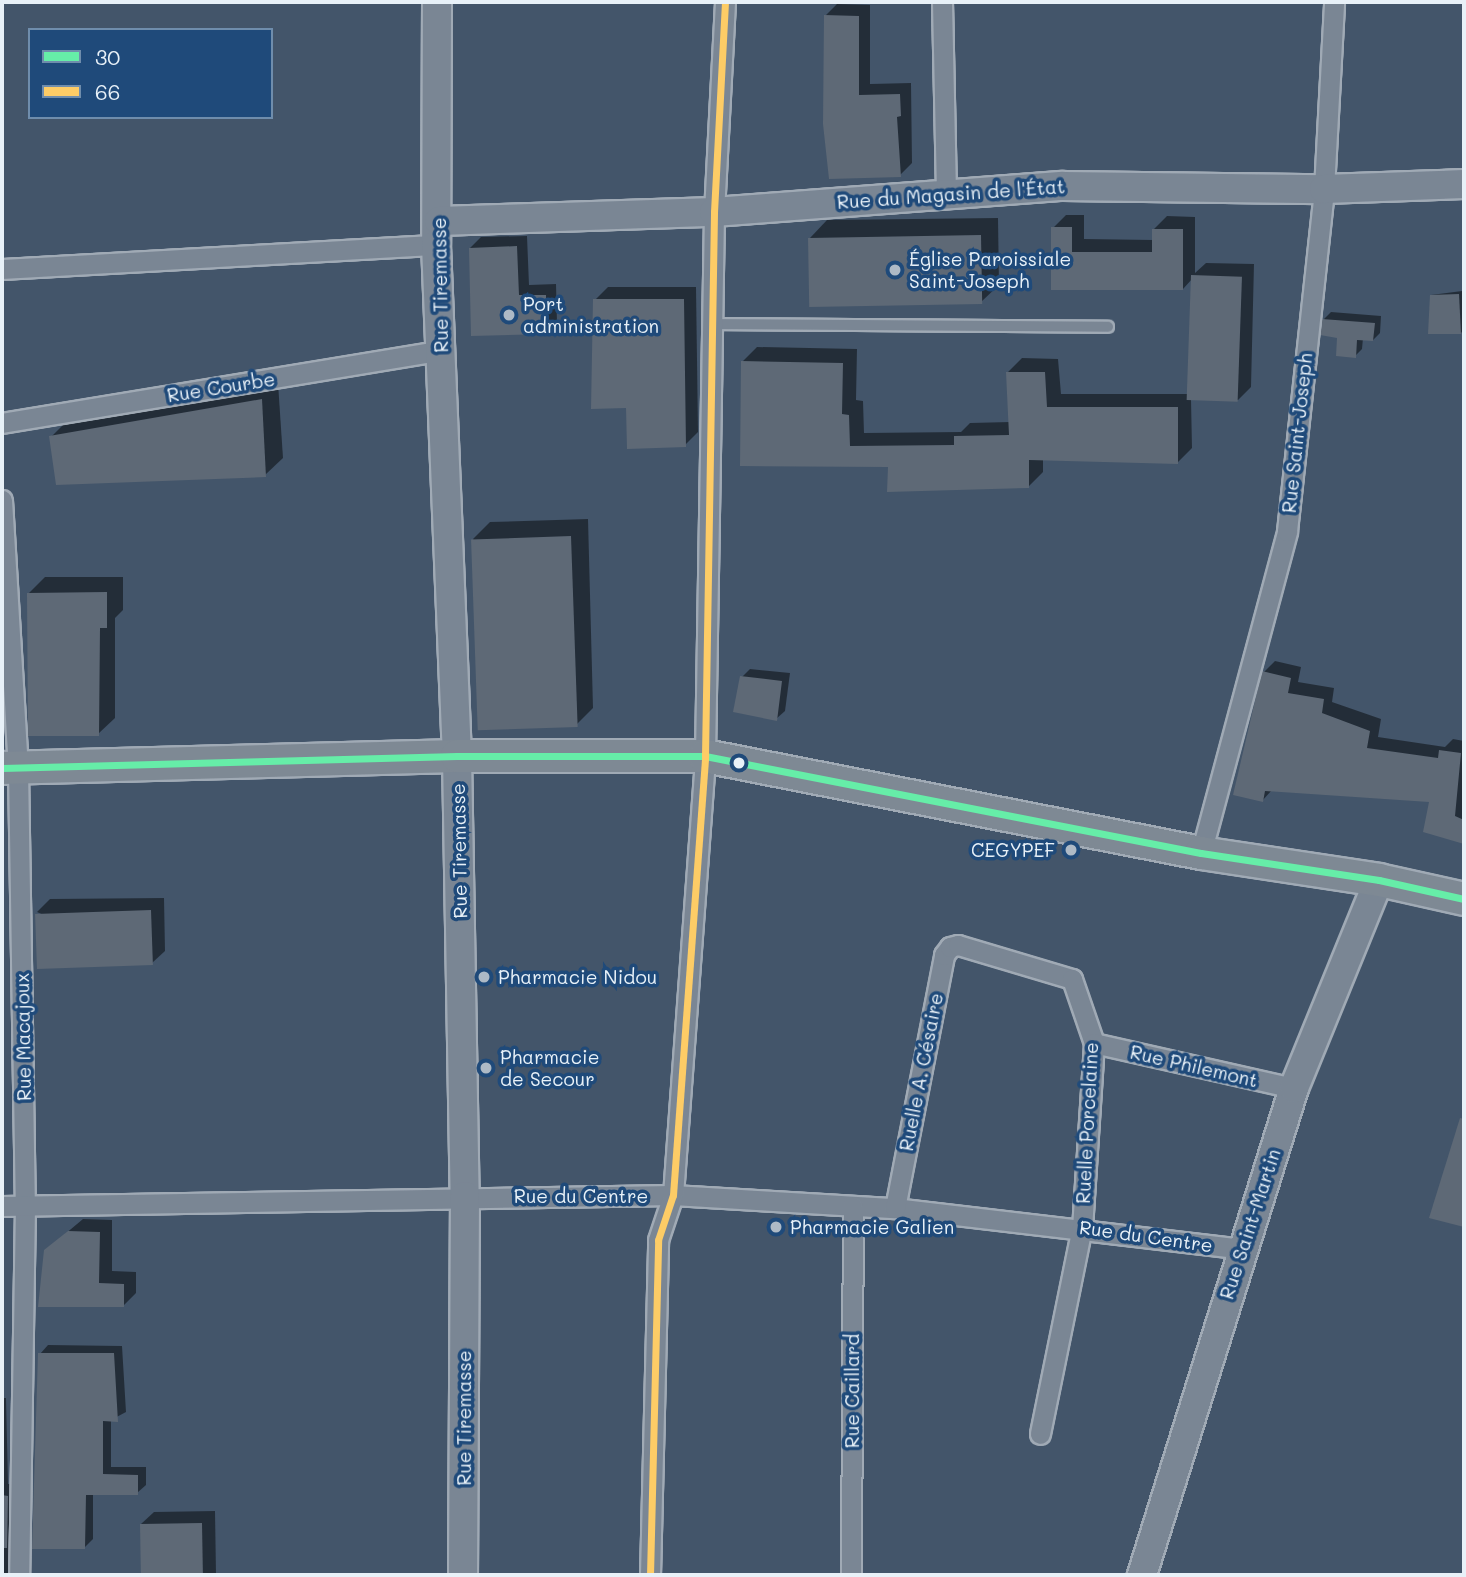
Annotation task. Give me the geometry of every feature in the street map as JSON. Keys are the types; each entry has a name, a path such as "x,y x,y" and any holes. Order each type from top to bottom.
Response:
{"main road":[{"path":"10,768 457,756 705,756 1201,853 1380,880 1464,899"}],"street":[{"name":"Rue Tiremasse","path":"437,2 438,233 457,756 465,1196 463,1575"},
{"path":"650,1575 658,1240 673,1195 705,756 714,212 725,2"},
{"path":"942,2 946,194"},
{"name":"Rue Saint-Joseph","path":"1201,853 1287,531 1324,189 1334,2"},
{"name":"Rue du Magasin de l'État","path":"438,233 1063,186 1324,189 1464,184"},
{"path":"2,269 204,257 438,233"},
{"name":"Rue Courbe","path":"2,423 441,350"},
{"name":"Rue Macajoux","path":"2,500 25,1205 19,1575"},
{"name":"Rue Saint-Martin","path":"1142,1575 1294,1088 1380,880"},
{"name":"Ruelle Porcelaine","path":"958,945 1072,979 1094,1043 1082,1227 1040,1434"},
{"name":"Ruelle A. Césaire","path":"895,1208 944,955 958,945"},
{"name":"Rue Philemont","path":"1094,1043 1294,1088"},
{"name":"Rue du Centre","path":"2,1206 465,1196 673,1195 895,1208 1082,1227 1242,1249"},
{"name":"Rue Caillard","path":"851,1575 853,1206"}],"lane":[{"path":"712,324 1108,327"}],"building":[{"path":"824,15 859,16 859,95 900,94 901,116 897,117 901,177 829,179 823,124"},
{"path":"1051,227 1072,227 1072,252 1152,252 1152,229 1183,229 1183,290 1051,290"},
{"name":"Église Paroissiale Saint-Joseph","path":"981,235 982,304 809,307 808,238"},
{"path":"517,246 519,295 546,295 547,334 471,336 469,248"},
{"path":"1191,275 1242,277 1238,402 1187,400"},
{"path":"1459,294 1461,334 1428,334 1430,295"},
{"path":"593,299 684,299 686,447 627,449 626,408 591,409"},
{"path":"1322,319 1375,323 1373,341 1357,340 1356,358 1336,356 1337,338 1320,335"},
{"path":"741,361 843,363 842,414 849,415 850,446 954,445 954,436 1009,435 1006,372 1045,372 1047,407 1178,407 1178,464 1029,460 1029,488 887,492 888,467 740,466"},
{"path":"262,399 266,477 56,485 49,436"},
{"path":"571,536 578,727 478,730 471,539"},
{"path":"107,592 107,628 100,628 99,736 28,736 27,593"},
{"path":"1262,671 1291,678 1288,693 1324,699 1322,713 1370,731 1367,748 1438,758 1439,750 1461,753 1455,816 1464,820 1464,844 1423,832 1429,802 1265,791 1263,802 1233,795"},
{"path":"740,676 782,681 777,721 733,712"},
{"path":"151,910 153,965 37,969 35,914"},
{"path":"1460,1118 1464,1119 1464,1227 1429,1218"},
{"path":"68,1231 100,1232 99,1283 124,1284 124,1307 38,1307 44,1250"},
{"path":"38,1353 114,1353 118,1422 103,1421 103,1474 138,1475 138,1495 86,1495 85,1549 32,1549"},
{"path":"2,1495 8,1496 7,1548 2,1548"},
{"path":"202,1523 203,1575 141,1575 140,1524"}],"transit line":[{"name":"66","path":"650,1575 658,1240 673,1195 705,756 714,212 725,2"},
{"name":"30","path":"2,768 457,756 705,756 1201,853 1379,880 1464,899"}],"place":[{"name":"Église Paroissiale Saint-Joseph","path":"895,270"},
{"name":"Port administration","path":"509,315"},
{"name":"CEGYPEF","path":"1071,850"},
{"name":"Pharmacie Nidou","path":"484,977"},
{"name":"Pharmacie de Secour","path":"486,1068"},
{"name":"Pharmacie Galien","path":"776,1227"}]}
